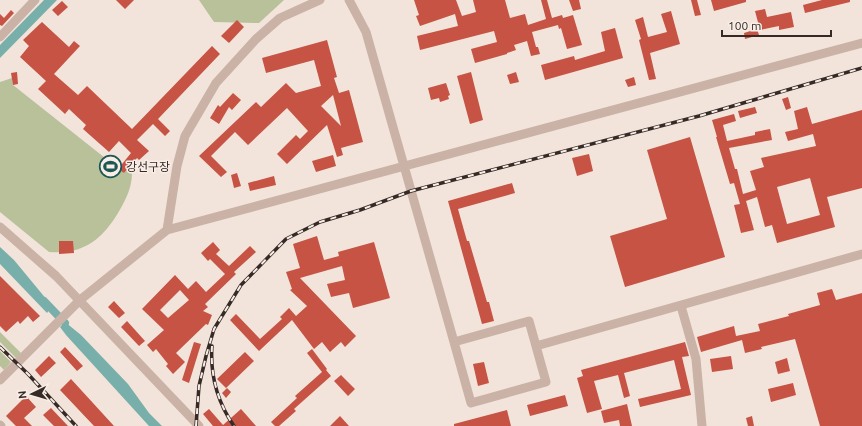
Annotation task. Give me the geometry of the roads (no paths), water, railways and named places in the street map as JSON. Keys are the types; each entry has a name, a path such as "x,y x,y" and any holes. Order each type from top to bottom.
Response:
{"street":[{"path":"0,37 35,0"},
{"path":"167,230 177,166 185,136 216,83 256,39 280,18 320,0"},
{"path":"349,0 366,32 471,404 546,382 529,321 454,342"},
{"path":"0,380 80,300 167,230 862,43"},
{"path":"0,228 56,276 199,426"},
{"path":"536,346 862,254"},
{"path":"681,306 696,359 702,426"}],"water":[{"path":"44,0 57,0 0,58 0,45"},
{"path":"0,247 14,260 52,306 47,313 0,264"},
{"path":"65,322 81,335 128,384 149,413 162,426 149,426 66,335 60,327"}],"waterway":[{"path":"44,301 65,323"}],"railway":[{"path":"196,426 199,386 214,329 241,285 286,239 320,222 360,210 411,191 699,116 862,68"},
{"path":"212,346 212,368 216,388 219,398 234,426"},
{"path":"0,347 28,374 76,426"}],"place":[{"name":"강선구장","path":"111,166"}]}
